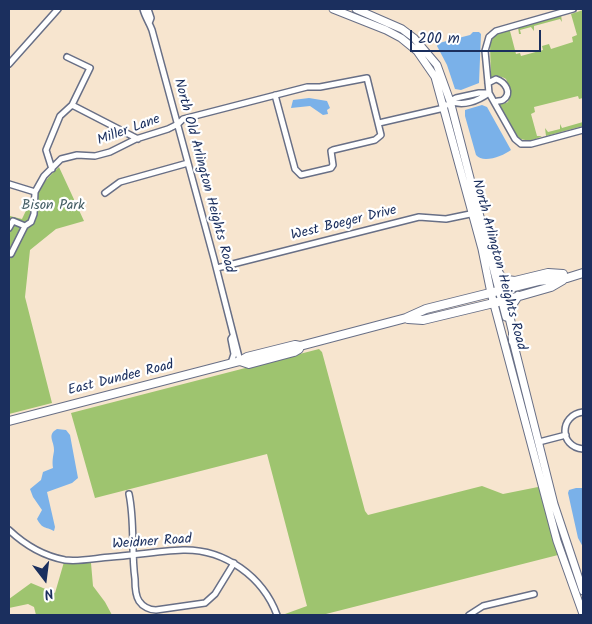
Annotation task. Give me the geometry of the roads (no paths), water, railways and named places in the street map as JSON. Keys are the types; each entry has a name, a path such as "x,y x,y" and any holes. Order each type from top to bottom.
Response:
{"main road":[{"name":"North Arlington Heights Road","path":"333,9 389,31 401,38 416,51 434,77 500,291 498,302 557,541 578,578"},
{"name":"North Arlington Heights Road","path":"356,9 392,23 414,38 437,66 450,102 491,293 498,302 513,341 554,504 583,591"},
{"path":"491,258 501,277 507,280 516,281 548,273 579,274"},
{"path":"567,278 579,274"},
{"name":"East Dundee Road","path":"406,318 423,320 498,302 550,286 567,278"},
{"name":"East Dundee Road","path":"9,421 236,362 269,351 294,345 300,346 406,318 426,309 538,281 567,278"},
{"path":"513,341 508,311 518,296"},
{"path":"578,578 583,614"}],"street":[{"path":"9,64 58,9"},
{"name":"North Old Arlington Heights Road","path":"144,9 146,19 150,23"},
{"name":"North Old Arlington Heights Road","path":"148,9 151,18 150,23 233,336 236,362"},
{"path":"573,9 496,31 489,37 485,51 488,93 509,132 521,144 531,144 583,130"},
{"path":"52,169 46,150 60,116 72,105 90,68 67,57"},
{"name":"Miller Lane","path":"35,192 44,176 61,160 77,155 95,156 110,152 138,138 168,129 178,124 183,118 306,87 320,87 367,78 379,122"},
{"path":"488,83 496,79 507,87 506,96 503,100 494,102"},
{"path":"275,95 295,169 301,175 331,168 333,165 331,151 333,150 377,139 382,132 379,122 444,108 456,98 479,92 488,93"},
{"path":"72,105 138,138"},
{"path":"105,193 120,182 188,163"},
{"path":"9,184 35,192 34,214 31,222 25,226 11,254 9,253"},
{"name":"West Boeger Drive","path":"216,268 419,217 446,219 475,213"},
{"path":"9,228 13,221 25,226"},
{"name":"North Old Arlington Heights Road","path":"233,336 231,339 236,362"},
{"path":"583,412 568,420 565,426 566,435 570,443 574,447 583,449"},
{"path":"539,442 566,435"},
{"path":"128,494 132,522 132,556 138,597 142,604 152,610 205,603 216,594 234,563"},
{"name":"Weidner Road","path":"9,530 40,552 66,560 86,560 184,550 222,557 249,573 262,587 277,615"},
{"path":"469,615 483,606 534,594"}],"water":[{"path":"473,32 481,34 479,83 461,90 455,89 447,65 437,46 439,43 470,35"},
{"path":"309,98 327,101 330,108 327,110 328,114 323,115 310,106 291,108 293,100"},
{"path":"482,105 487,107 511,150 498,157 483,159 476,155 465,110"},
{"path":"57,429 66,430 70,435 78,478 72,483 47,492 55,527 54,531 43,526 37,519 42,510 30,489 41,480 43,472 53,468 54,448 51,436"},
{"path":"583,488 583,547 578,538 568,493 569,490"}],"park label":[{"name":"Bison Park","path":"53,207"}]}
